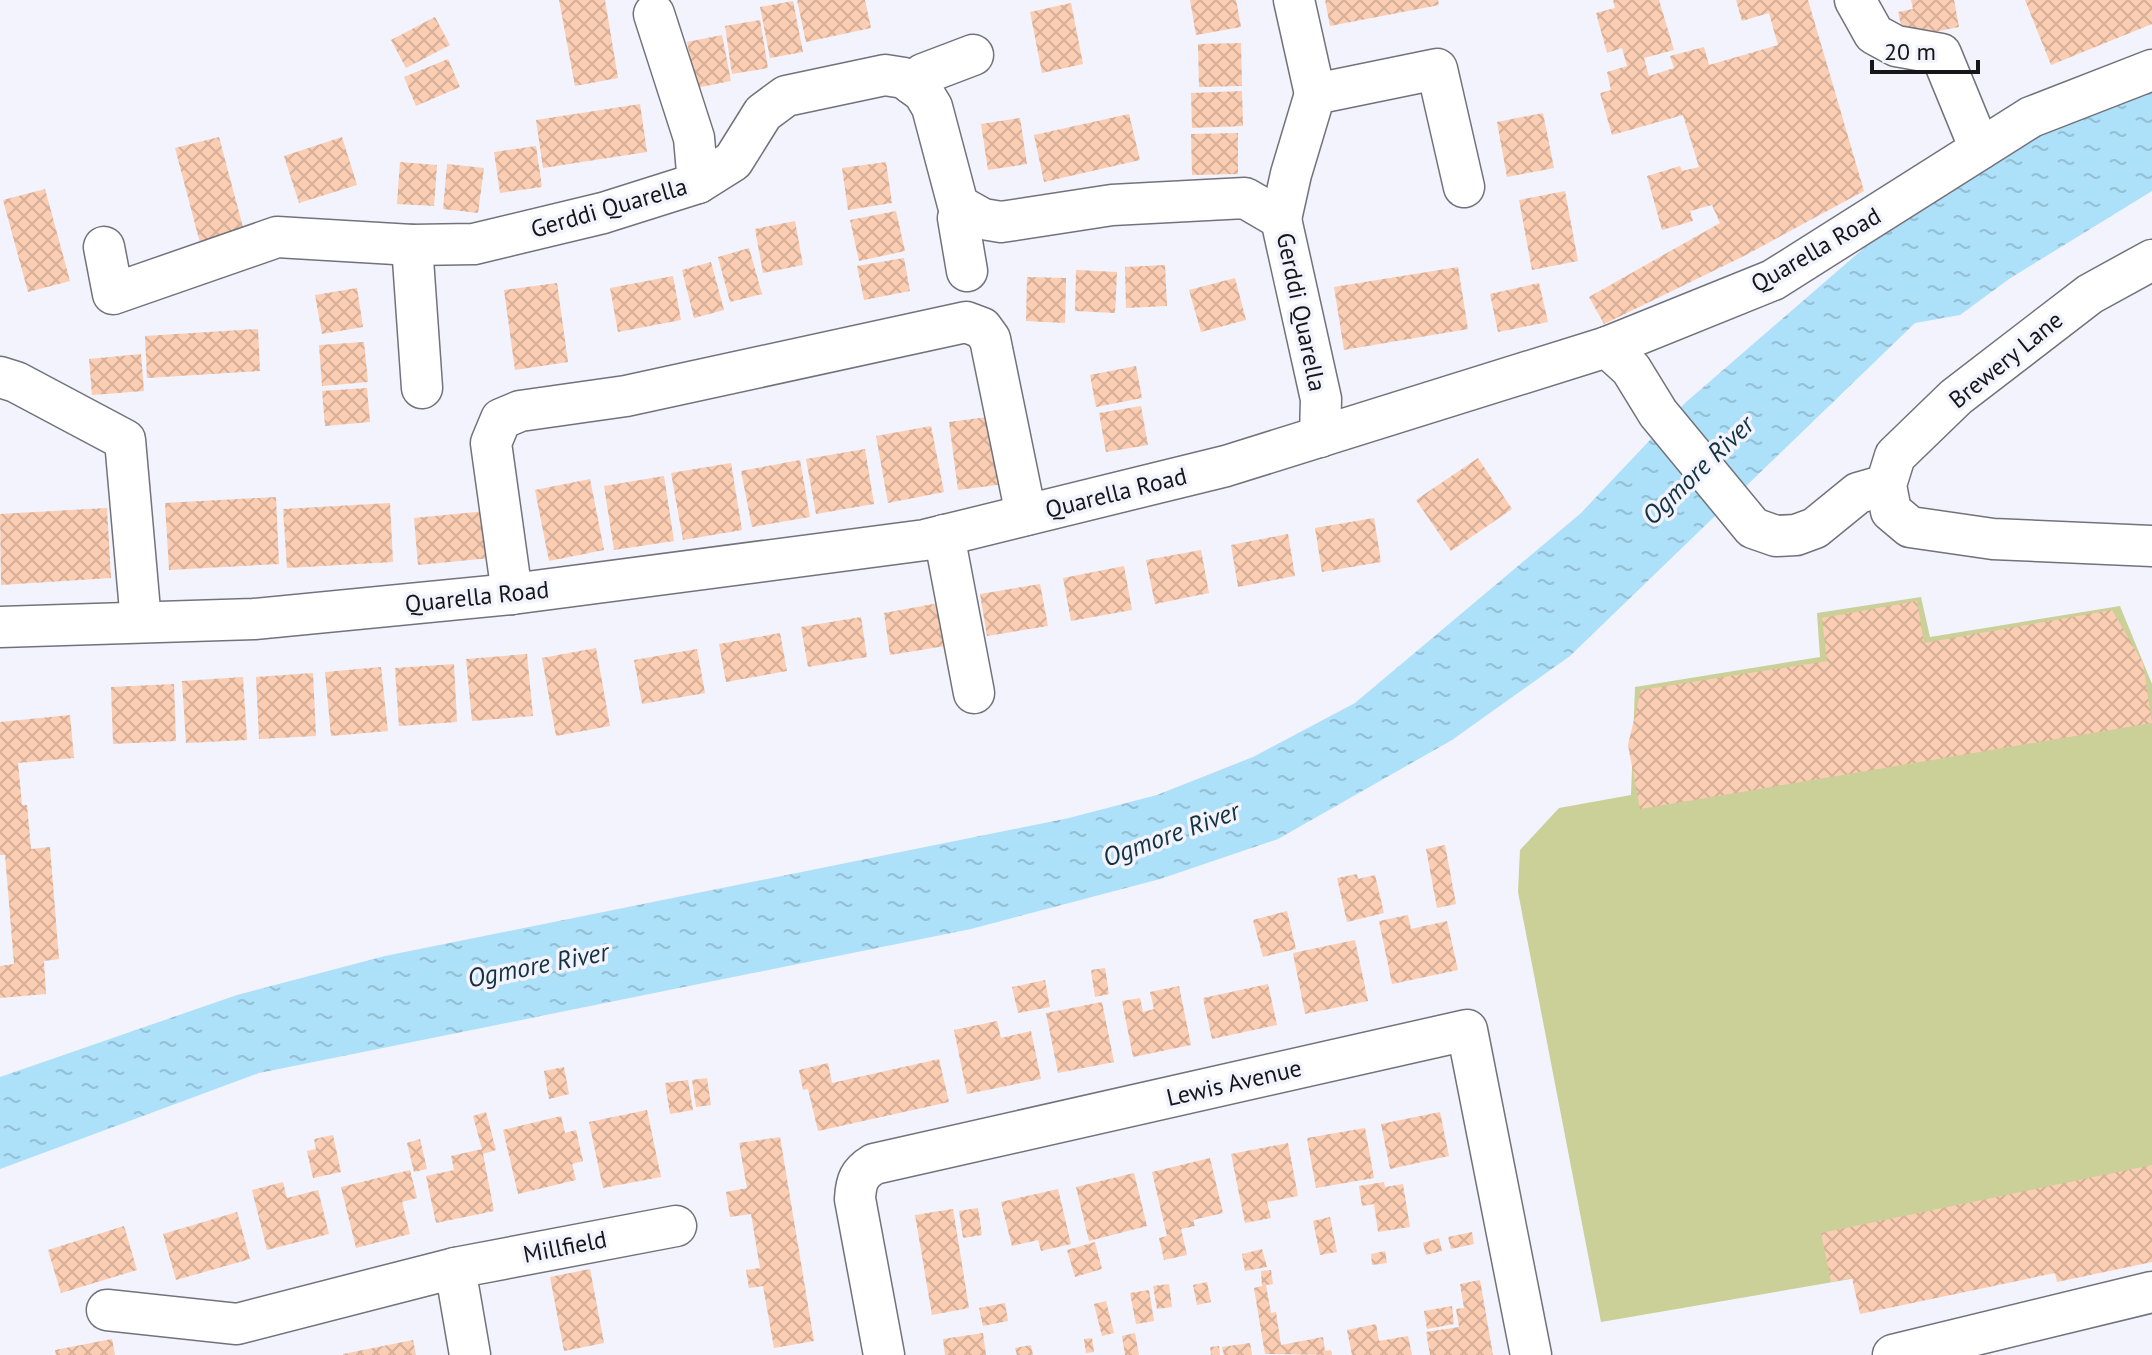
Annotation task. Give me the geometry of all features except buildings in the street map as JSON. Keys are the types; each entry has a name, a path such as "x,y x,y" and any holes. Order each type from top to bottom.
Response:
{"street":[{"path":"1281,219 1315,94 1294,0"},
{"path":"1855,0 1874,34 1896,46 1941,54 1980,149"},
{"path":"654,14 694,138 698,183"},
{"path":"967,271 958,218 962,207 958,205 932,107 923,92 912,84 923,74 973,55"},
{"path":"1315,94 1437,69 1464,187"},
{"name":"Quarella Road","path":"0,627 254,619 512,594 925,540 1226,466 1607,347 1773,280 2031,117 2152,70"},
{"name":"Gerddi Quarella","path":"104,247 113,294 277,237 412,245 474,244 603,213 698,183 733,161 763,113 786,96 885,75 904,78 912,84"},
{"name":"Gerddi Quarella","path":"962,207 983,219 1001,222 1112,205 1245,198 1281,219 1321,399 1320,437"},
{"path":"412,245 422,388"},
{"name":"Brewery Lane","path":"1886,485 1895,456 1956,397 2090,294 2152,260"},
{"path":"512,594 491,443 501,419 520,411 626,396 966,322 982,328 990,339 1026,515"},
{"path":"1607,347 1631,369 1658,413 1753,528 1776,536 1796,535 1815,528 1858,493 1886,485 1891,511 1910,527 1993,539 2152,546"},
{"path":"0,377 16,382 125,440 141,622"},
{"path":"944,535 974,693"},
{"name":"Lewis Avenue","path":"884,1355 855,1199 856,1183 862,1172 874,1164 1467,1030 1531,1355"},
{"name":"Millfield","path":"107,1310 237,1324 455,1268 676,1226"},
{"path":"455,1268 470,1355"},
{"path":"1893,1355 2152,1292"}],"green space":[{"path":"1921,597 1930,637 2120,606 2152,684 2152,1227 1601,1322 1518,892 1520,850 1559,808 1631,795 1635,687 1820,657 1817,613"}],"water":[{"name":"Ogmore River","path":"2152,80 2152,191 2009,279 1960,315 1915,323 1570,656 1452,740 1278,839 1160,879 971,929 259,1073 0,1169 0,1077 237,995 385,956 1069,818 1157,795 1253,757 1355,703 1581,513 1685,403 1886,229 1994,155"}]}
